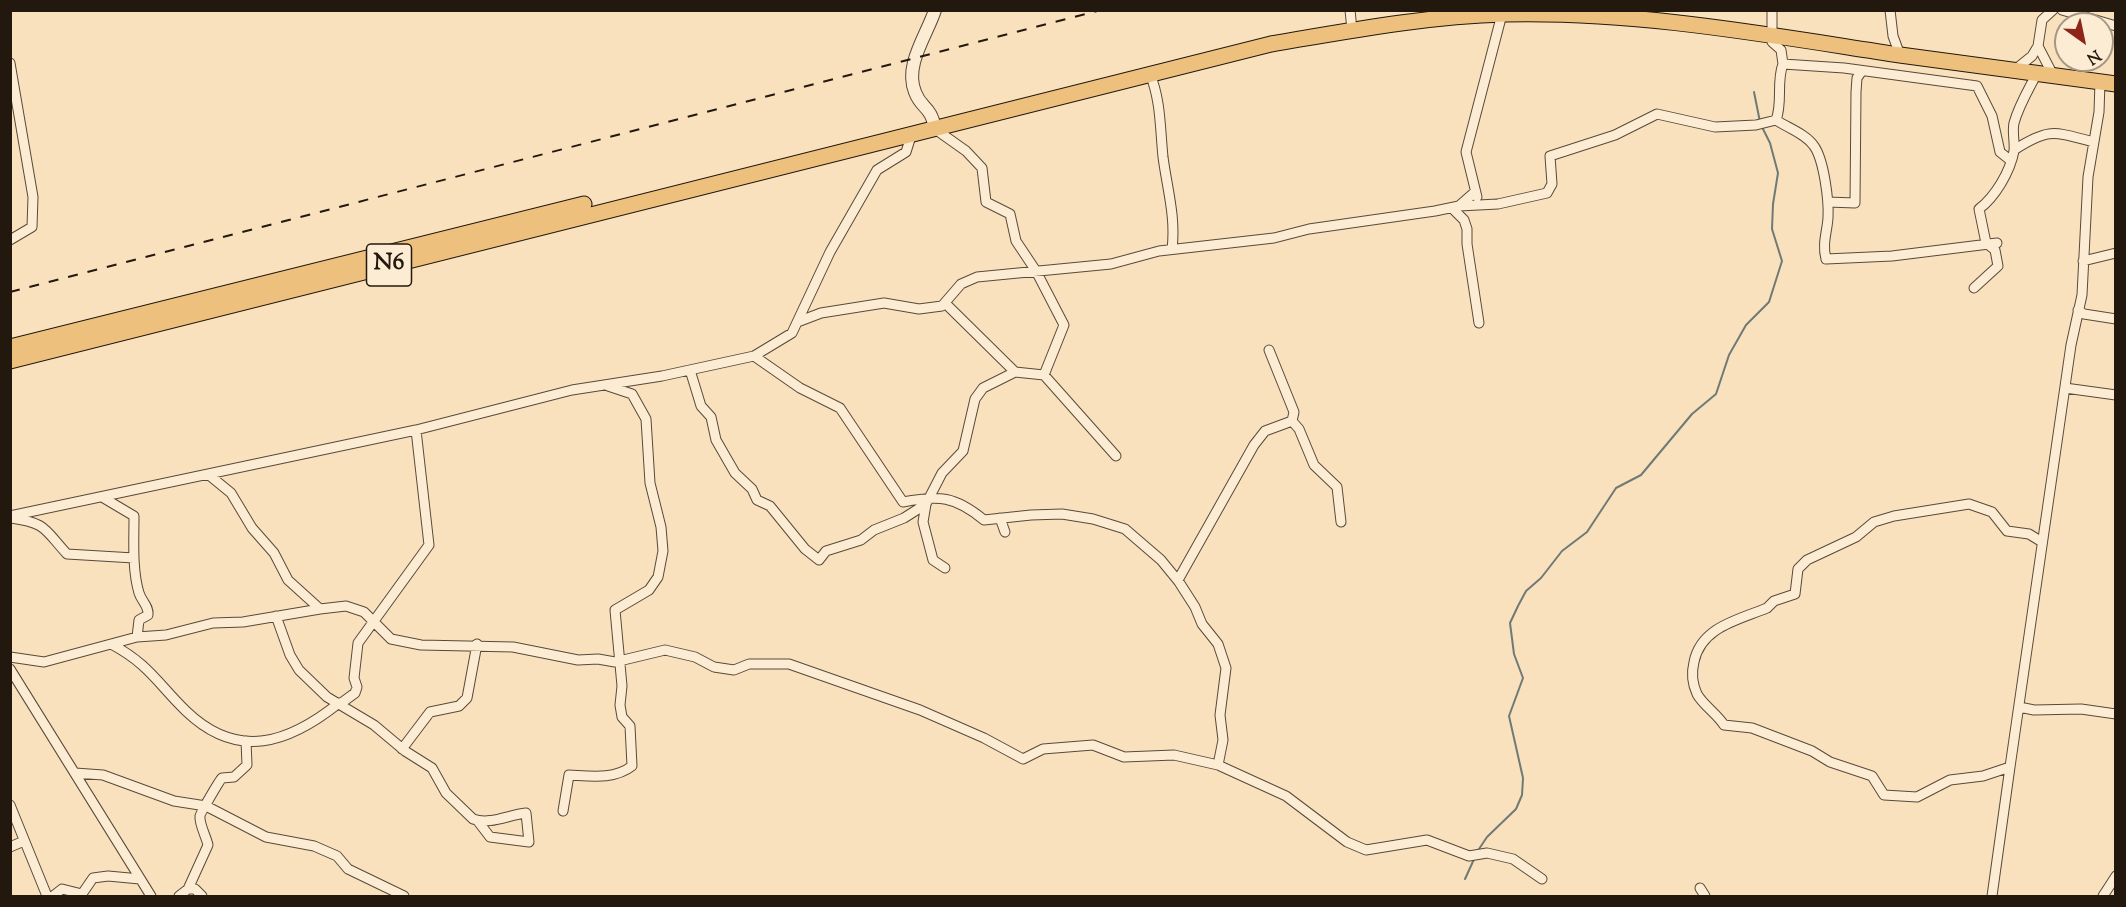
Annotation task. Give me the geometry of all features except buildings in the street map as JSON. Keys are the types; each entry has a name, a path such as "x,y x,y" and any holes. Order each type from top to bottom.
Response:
{"highway":[{"name":"N6","path":"10,361 768,168 935,129 1271,44 1352,30 1502,14 1597,15 1772,33 1900,55 2108,83"},
{"name":"N6","path":"10,347 647,189 768,168"}],"street":[{"path":"935,10 917,51 913,76 915,94 932,113 935,129 966,151 982,168 986,202 1010,214 1016,241 1036,271 1064,325 1044,375"},
{"path":"1350,10 1352,30"},
{"path":"1772,10 1772,42 1781,50 1783,64 1779,74 1780,110 1776,120"},
{"path":"1890,10 1893,36 1900,55"},
{"path":"2016,69 2032,56 2038,46 2042,20 2053,10"},
{"path":"2062,10 2115,26"},
{"path":"1483,204 1475,192 1466,152 1502,14"},
{"path":"2038,46 2053,75"},
{"path":"10,63 33,197 32,227 10,240"},
{"path":"1783,64 1862,71 1977,86 1992,116 1999,138 2000,152 2012,155"},
{"path":"1828,202 1855,203 1856,92 1857,78 1862,71"},
{"path":"1974,288 1998,266 1995,250 1986,243 1978,209 1992,199 2012,155 2013,127 2018,110 2037,73"},
{"path":"1150,74 1158,92 1163,157 1173,210 1172,249"},
{"path":"1992,897 2065,388 2082,295 2088,177 2108,83"},
{"path":"800,321 821,313 884,303 919,309 942,306 961,284 977,277 1111,264 1172,249 1204,248 1223,243 1274,238 1309,229 1456,207 1498,204 1547,193 1552,184 1550,156 1615,135 1657,114 1715,127 1756,126 1776,120 1815,146 1828,202 1824,243 1826,259 1892,256 1997,243"},
{"path":"10,517 416,430 572,390 690,370 754,356 792,333 800,321 849,214 877,170 906,152 912,133"},
{"path":"2012,155 2037,135 2057,133 2094,142"},
{"path":"1456,207 1475,192"},
{"path":"1456,207 1467,229 1467,244 1479,323"},
{"path":"2084,261 2115,254"},
{"path":"945,303 1016,372"},
{"path":"2078,310 2084,314 2115,319"},
{"path":"1269,350 1294,412 1292,421"},
{"path":"754,356 800,388 840,408 903,502 929,500 968,507 984,520 1062,514 1093,519 1125,530 1161,561 1178,580 1202,624 1218,644 1226,668 1220,715 1223,740 1218,765"},
{"path":"690,370 701,406 711,417 716,440 735,473 752,489 757,500 770,506 805,549 819,560 826,551 861,540 874,530 904,518 929,500"},
{"path":"945,568 933,560 923,522 929,500 942,473 963,451 975,399 983,388 1016,372 1044,375 1116,456"},
{"path":"563,811 569,775 603,776 626,771 632,766 630,726 622,717 620,705 620,661 615,610 649,590 658,578 663,551 661,527 650,483 646,419 632,394 604,385"},
{"path":"2065,388 2115,395"},
{"path":"1292,421 1299,429 1314,465 1337,487 1341,522"},
{"path":"1178,580 1254,446 1265,431 1292,421"},
{"path":"111,644 135,657 186,711 211,731 246,741 279,739 316,720 355,693 357,687 354,678 358,643 429,545 416,430"},
{"path":"209,476 231,493 252,528 274,553 288,580 320,609"},
{"path":"102,497 134,516 134,558 140,594 149,609 148,615 139,620 137,637"},
{"path":"2010,767 1983,776 1950,780 1917,797 1884,795 1872,776 1830,762 1812,751 1752,728 1724,725 1716,713 1698,696 1692,673 1695,655 1702,641 1712,632 1767,608 1774,601 1796,594 1798,569 1807,560 1856,537 1874,522 1894,516 1969,504 1992,512 2007,531 2029,534 2042,543"},
{"path":"10,517 32,521 47,528 67,554 134,558"},
{"path":"1000,518 1005,532"},
{"path":"10,657 44,662 137,637 166,635 213,623 243,622 346,606 364,612 391,639 421,645 477,644 513,647 579,660 620,661 665,650 695,657 714,667 734,670 749,664 789,664 920,710 984,738 1023,759 1043,749 1093,745 1124,757 1174,754 1218,765 1286,796 1347,842 1366,850 1427,840 1469,856 1487,853 1513,859 1542,879"},
{"path":"276,616 280,631 299,670 327,697 374,725 402,748 432,768 446,793 477,820 490,837 529,842 526,813 484,823 477,820"},
{"path":"402,748 430,712 459,706 467,698 477,644"},
{"path":"10,669 151,897"},
{"path":"2019,707 2034,710 2081,709 2115,714"},
{"path":"179,897 188,889 208,844 200,812 222,778 234,777 247,765 246,741"},
{"path":"75,773 103,775 174,801 206,806 266,837 314,846 337,856 348,868 404,897"},
{"path":"10,805 47,897"},
{"path":"10,847 24,841"},
{"path":"52,897 62,889 82,894 93,878 108,876 140,879"},
{"path":"2103,897 2115,876"},
{"path":"188,889 195,889 202,897"}],"waterway":[{"path":"1754,92 1760,122"},
{"path":"1477,852 1487,837 1516,809 1522,795 1523,778 1509,716 1523,678 1514,654 1510,623 1518,606 1526,591 1541,578 1562,551 1587,532 1616,488 1641,475 1692,414 1716,394 1729,355 1746,325 1769,302 1782,261 1772,229 1778,173 1770,143 1762,127"},
{"path":"1465,879 1475,857"}],"railway":[{"path":"10,292 1101,10"}]}
